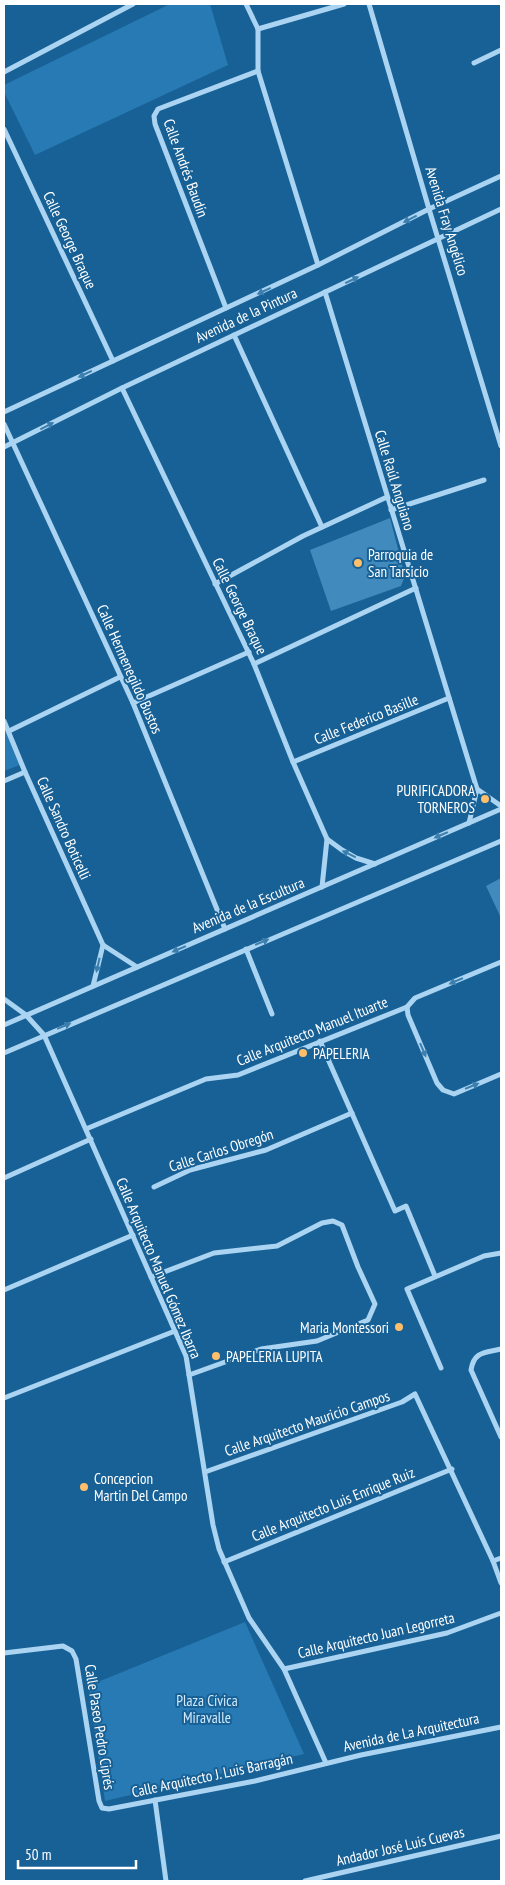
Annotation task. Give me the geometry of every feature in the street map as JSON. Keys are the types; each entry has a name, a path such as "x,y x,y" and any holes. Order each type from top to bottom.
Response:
{"street":[{"path":"4,72 134,4"},
{"path":"246,4 258,29 258,71 318,265"},
{"path":"258,29 344,4"},
{"name":"Avenida Fray Angélico","path":"369,4 501,446"},
{"path":"474,63 501,50"},
{"name":"Calle Andrés Baudín","path":"226,308 155,124 154,116 158,109 258,71"},
{"name":"Calle George Braque","path":"4,129 113,361"},
{"name":"Avenida de la Pintura","path":"4,412 318,265 429,209 501,176"},
{"name":"Avenida de la Pintura","path":"4,447 122,388 501,209"},
{"name":"Calle Raúl Anguiano","path":"325,292 477,789"},
{"path":"234,335 322,526"},
{"name":"Calle George Braque","path":"122,388 249,652 293,762 327,839 322,887"},
{"name":"Calle Hermenegildo Bustos","path":"4,424 134,704 225,929"},
{"path":"391,510 484,480"},
{"path":"216,584 322,526 387,497"},
{"path":"254,664 416,588"},
{"path":"134,704 249,652"},
{"path":"9,731 120,676"},
{"name":"Calle Federico Basille","path":"293,762 449,698"},
{"name":"Calle Sandro Boticelli","path":"4,721 103,945"},
{"path":"4,781 25,772"},
{"path":"469,823 477,789 501,807"},
{"name":"Avenida de la Escultura","path":"4,1025 376,864 501,807"},
{"path":"327,839 356,858 376,864"},
{"path":"4,1053 501,840"},
{"path":"94,986 103,945 137,967"},
{"path":"246,949 272,1014"},
{"name":"Calle Arquitecto Manuel Ituarte","path":"86,1129 206,1079 238,1075 407,1007 415,998 501,962"},
{"name":"Calle Arquitecto Manuel Gómez Ibarra","path":"4,999 26,1015 44,1035 186,1356 213,1525 219,1549 249,1618 284,1669 326,1763"},
{"name":"Calle Arquitecto Manuel Ituarte","path":"407,1007 408,1015 437,1083 443,1090 454,1094 501,1074"},
{"path":"320,1041 395,1211 406,1206 435,1276"},
{"name":"Calle Carlos Obregón","path":"154,1187 190,1170 266,1150 352,1112"},
{"path":"4,1178 90,1140"},
{"path":"151,1277 214,1254 277,1246 322,1223 334,1221 342,1225 375,1304 368,1320 317,1341 261,1349 189,1375"},
{"path":"4,1290 133,1235"},
{"path":"441,1368 407,1289 484,1256 501,1253"},
{"path":"4,1398 175,1331"},
{"path":"501,1349 478,1354 472,1362 471,1370 501,1437"},
{"name":"Calle Arquitecto Mauricio Campos","path":"205,1472 402,1402 416,1394 452,1469"},
{"path":"452,1469 501,1583"},
{"name":"Calle Arquitecto Luis Enrique Ruiz","path":"224,1562 452,1469"},
{"path":"493,1561 501,1558"},
{"name":"Calle Arquitecto Juan Legorreta","path":"284,1669 447,1634 501,1613"},
{"name":"Calle Paseo Pedro Ciprés","path":"4,1653 63,1646 72,1651 76,1659 99,1801 102,1808"},
{"name":"Avenida de La Arquitectura","path":"326,1763 501,1727"},
{"name":"Calle Arquitecto J. Luis Barragán","path":"102,1808 109,1809 255,1781 326,1763"},
{"path":"155,1800 166,1881"},
{"name":"Andador José Luis Cuevas","path":"305,1881 501,1836"}],"green space":[{"path":"170,4 210,4 228,65 35,155 4,92 4,85"},
{"path":"4,728 20,765 4,771"},
{"name":"Plaza Cívica Miravalle","path":"245,1622 304,1754 105,1801 88,1686"}],"building":[{"name":"Parroquia de San Tarsicio","path":"390,518 405,576 401,586 331,611 310,550"},
{"path":"501,878 501,918 486,886"}],"place":[{"name":"Parroquia de San Tarsicio","path":"358,563"},
{"name":"PURIFICADORA TORNEROS","path":"485,799"},
{"name":"PAPELERIA","path":"303,1053"},
{"name":"Maria Montessori","path":"399,1327"},
{"name":"PAPELERIA LUPITA","path":"216,1356"},
{"name":"Concepcion Martin Del Campo","path":"84,1487"}]}
